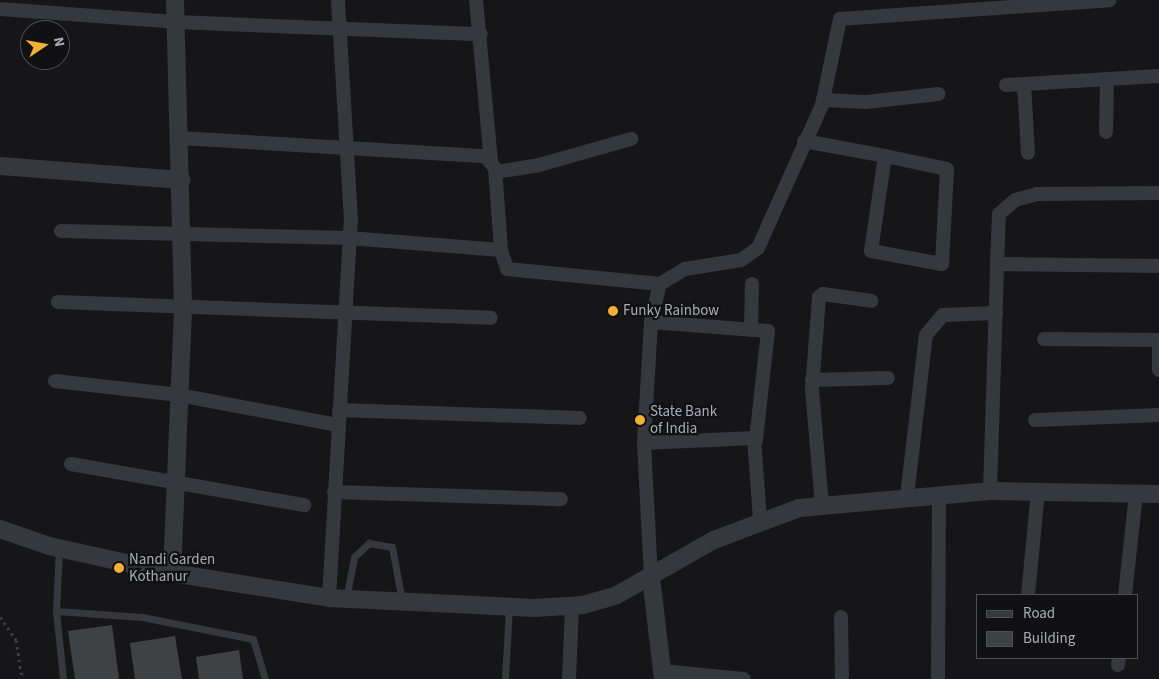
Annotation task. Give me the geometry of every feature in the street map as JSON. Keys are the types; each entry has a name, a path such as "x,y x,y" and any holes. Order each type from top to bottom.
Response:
{"street":[{"path":"172,573 183,235 175,0"},
{"path":"337,598 334,492 349,238 338,0"},
{"path":"476,0 481,34 501,250 507,269 517,274 660,284 685,269 752,256 823,100 836,25 846,16 1109,0"},
{"path":"0,9 176,22 339,30 481,34"},
{"path":"1006,85 1159,76"},
{"path":"1106,132 1107,80"},
{"path":"1024,84 1028,153"},
{"path":"823,100 866,102 939,94"},
{"path":"180,138 485,156 493,166"},
{"path":"493,166 539,165 631,139"},
{"path":"804,141 885,156 949,172 942,264 871,251 885,156"},
{"path":"0,166 181,180"},
{"path":"990,491 999,214 1015,200 1037,194 1159,193"},
{"path":"61,231 349,238 501,250"},
{"path":"996,264 1159,266"},
{"path":"660,284 651,322 644,443 651,577 662,675 744,679"},
{"path":"751,330 752,284"},
{"path":"822,506 812,380 821,295 872,301"},
{"path":"58,302 182,308 345,309 491,318"},
{"path":"907,496 926,335 943,315 996,313"},
{"path":"651,322 768,331 756,440 760,520"},
{"path":"1044,339 1159,340"},
{"path":"1159,345 1159,370"},
{"path":"812,380 888,378"},
{"path":"54,381 179,395 338,425"},
{"path":"339,410 580,418"},
{"path":"1035,420 1159,415"},
{"path":"644,443 756,440"},
{"path":"71,464 176,480 304,505"},
{"path":"0,529 59,547 172,573 337,598 509,608 572,606 617,595 760,520 822,506 907,496 990,491 1159,494"},
{"path":"1028,594 1038,491"},
{"path":"334,492 561,499"},
{"path":"1126,594 1136,493"},
{"path":"938,494 938,679"},
{"path":"569,679 572,606"},
{"path":"841,618 842,679"}],"lane":[{"path":"337,598 354,557 369,543 392,547 403,603"},
{"path":"59,547 56,611 63,679"},
{"path":"505,679 509,608"},
{"path":"56,611 142,617 253,639 265,679"}],"path":[{"path":"0,617 16,640 22,679"}],"building":[{"path":"112,625 119,679 75,679 68,631"},
{"path":"175,636 182,679 135,679 130,643"},
{"path":"239,650 243,679 199,679 196,657"}],"place":[{"name":"Funky Rainbow","path":"613,311"},
{"name":"State Bank of India","path":"640,420"},
{"name":"Nandi Garden Kothanur","path":"119,568"}]}
